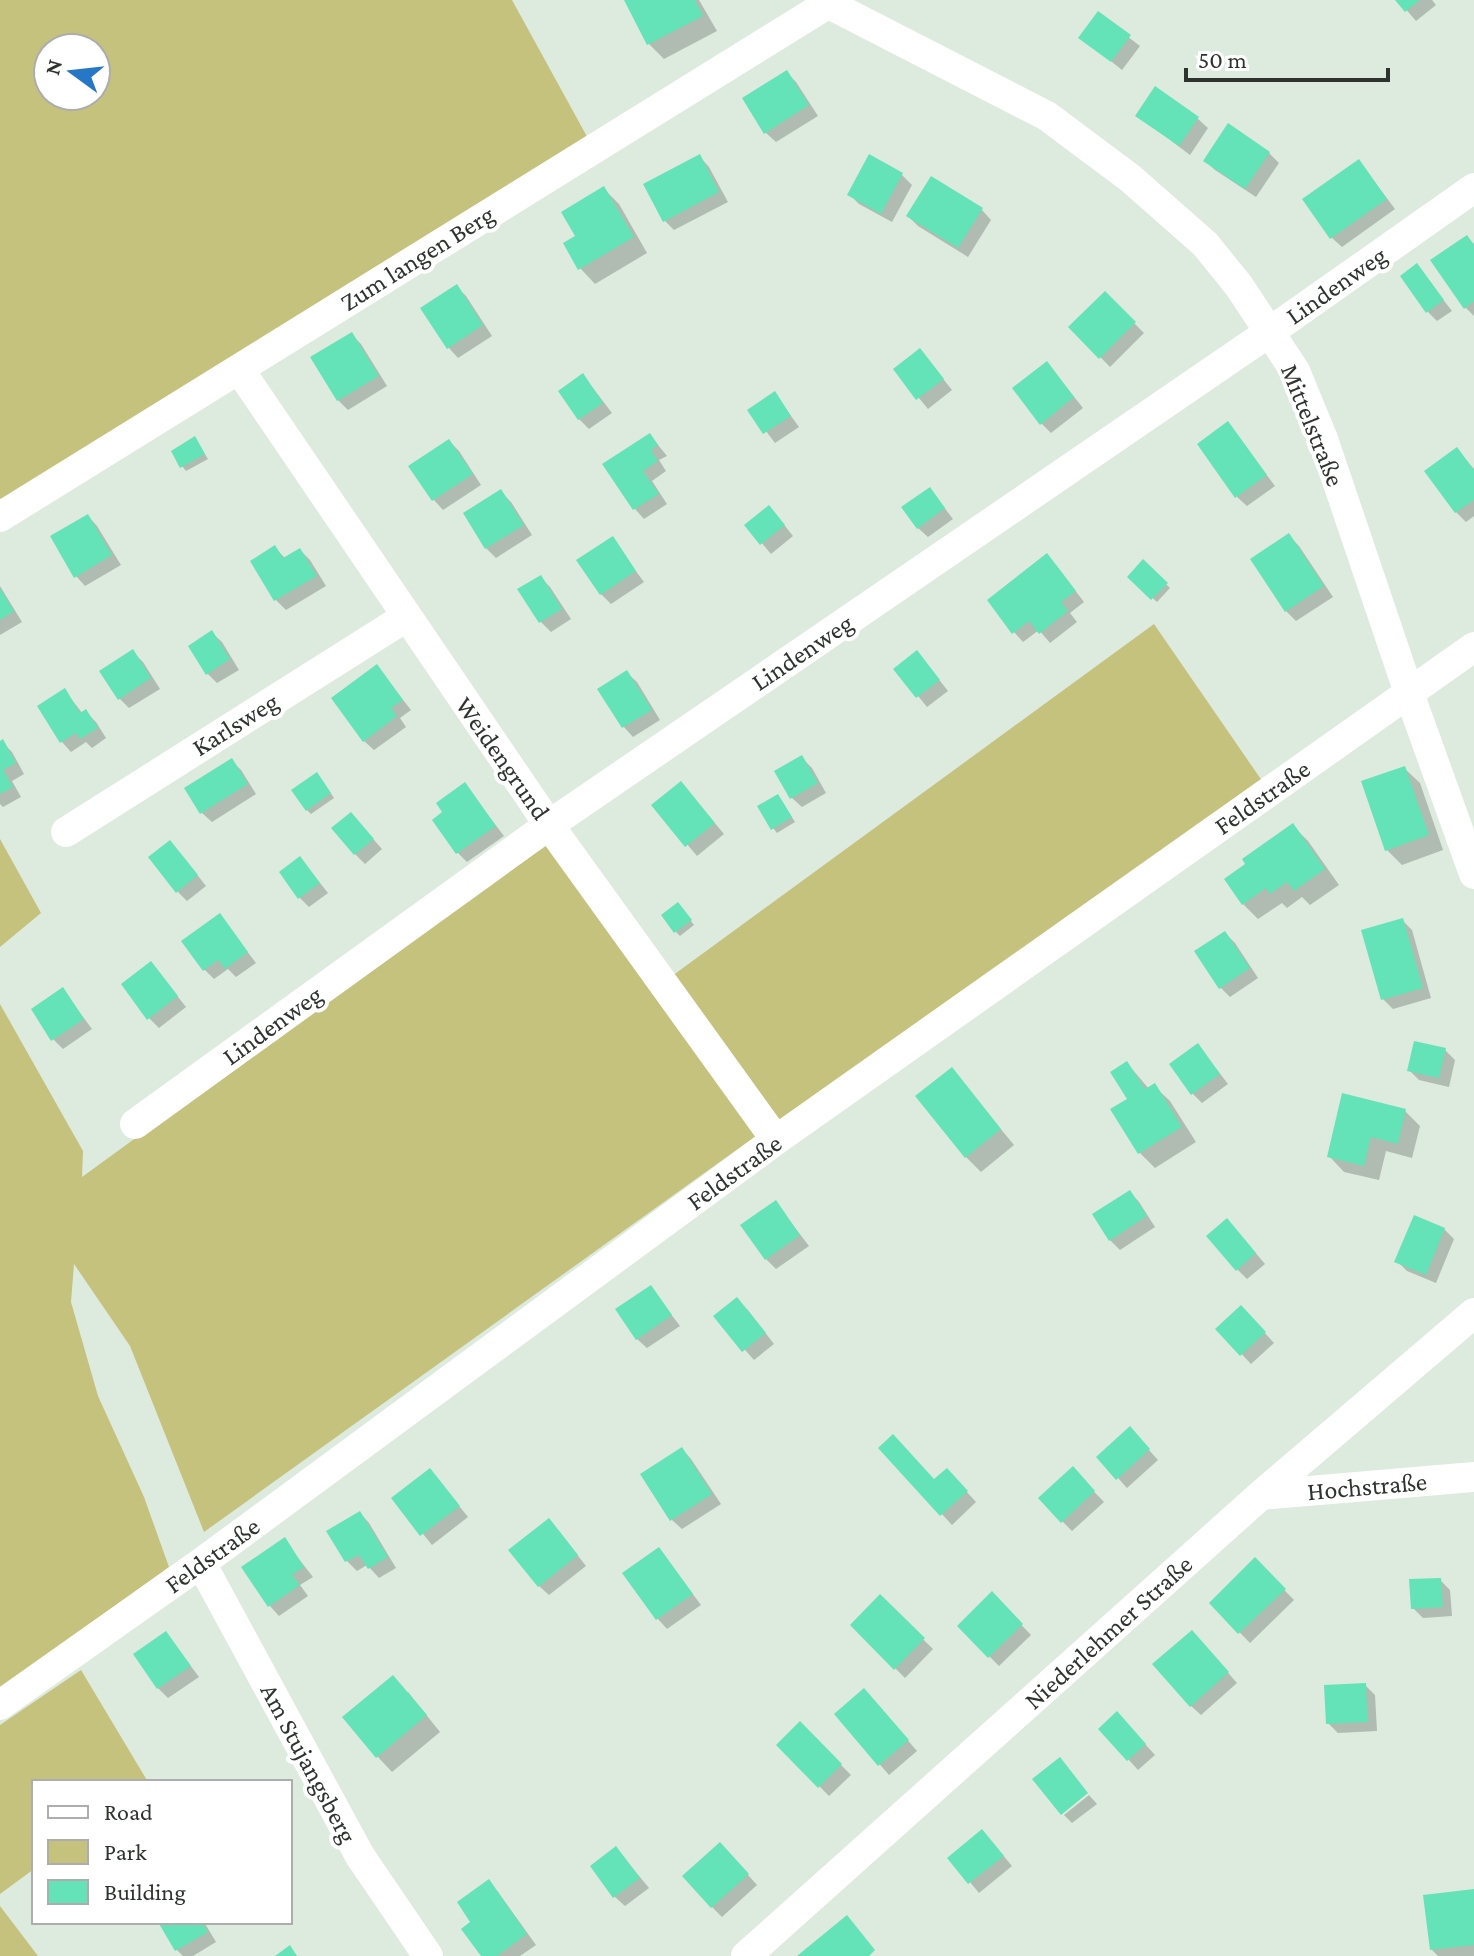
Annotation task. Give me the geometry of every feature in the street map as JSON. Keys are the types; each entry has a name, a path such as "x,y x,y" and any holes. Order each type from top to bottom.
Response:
{"street":[{"name":"Mittelstraße","path":"828,1 1047,116 1130,178 1205,244 1239,286 1295,371 1323,439 1474,874"},
{"name":"Zum langen Berg","path":"0,517 828,1"},
{"name":"Lindenweg","path":"135,1124 549,825 1271,331 1474,188"},
{"name":"Weidengrund","path":"239,369 549,825 776,1140"},
{"name":"Karlsweg","path":"66,832 406,617"},
{"name":"Feldstraße","path":"0,1705 201,1563 776,1140 1474,647"},
{"name":"Niederlehmer Straße","path":"746,1956 1261,1495 1474,1313"},
{"name":"Hochstraße","path":"1261,1495 1474,1477"},
{"name":"Am Stujangsberg","path":"201,1563 360,1856 428,1956"}],"green space":[{"path":"0,0 512,0 590,142 0,517"},
{"path":"1154,624 1267,788 774,1124 672,976"},
{"path":"0,839 41,913 0,947"},
{"path":"547,839 760,1133 204,1532 130,1346 74,1264 71,1302 98,1396 144,1497 169,1567 0,1690 0,1004 83,1151 82,1177"},
{"path":"81,1670 147,1780 32,1780 32,1870 0,1894 0,1725"},
{"path":"0,1906 38,1956 0,1956"}],"building":[{"path":"624,0 695,0 703,16 647,45"},
{"path":"1395,0 1420,0 1405,12"},
{"path":"1098,11 1131,35 1111,62 1078,38"},
{"path":"787,70 809,105 764,134 742,98"},
{"path":"1155,86 1199,117 1179,146 1135,116"},
{"path":"1228,123 1270,152 1245,189 1203,161"},
{"path":"700,154 719,192 663,222 643,184"},
{"path":"869,154 903,173 881,214 847,195"},
{"path":"1359,159 1387,199 1330,239 1302,199"},
{"path":"931,176 983,208 958,248 906,216"},
{"path":"604,186 634,237 578,270 563,243 575,236 561,212"},
{"path":"1467,235 1474,245 1474,301 1464,309 1430,260"},
{"path":"1417,263 1444,300 1426,313 1400,276"},
{"path":"457,284 483,325 447,349 420,308"},
{"path":"1105,291 1136,322 1099,359 1068,327"},
{"path":"352,332 379,376 337,401 310,357"},
{"path":"920,348 944,379 916,400 893,369"},
{"path":"1047,361 1074,397 1040,425 1012,388"},
{"path":"583,373 603,403 578,420 558,391"},
{"path":"775,391 791,416 763,434 747,410"},
{"path":"1228,421 1267,475 1235,498 1197,444"},
{"path":"650,433 658,445 651,450 658,461 643,471 659,494 633,510 602,464"},
{"path":"195,436 205,454 180,468 171,451"},
{"path":"449,439 473,474 432,501 408,466"},
{"path":"1457,447 1474,470 1474,500 1455,513 1424,471"},
{"path":"930,487 945,508 917,529 901,507"},
{"path":"501,489 524,525 485,549 463,513"},
{"path":"769,505 785,525 760,545 744,525"},
{"path":"88,514 112,555 74,578 50,536"},
{"path":"1289,533 1324,586 1285,612 1250,559"},
{"path":"613,536 636,571 600,595 576,560"},
{"path":"275,545 283,558 300,548 317,576 274,601 250,561"},
{"path":"1047,553 1076,591 1061,602 1068,611 1039,634 1029,621 1012,634 987,600"},
{"path":"1143,559 1168,583 1151,600 1127,577"},
{"path":"541,575 562,609 539,623 517,589"},
{"path":"0,588 14,611 0,620"},
{"path":"212,630 230,659 206,675 188,646"},
{"path":"133,649 151,678 118,700 99,671"},
{"path":"917,650 940,680 916,698 893,669"},
{"path":"377,664 403,700 391,708 397,716 363,742 331,698"},
{"path":"627,670 652,710 622,728 597,689"},
{"path":"65,688 80,713 86,709 98,728 80,739 76,733 60,743 37,706"},
{"path":"3,739 16,763 3,770 13,787 0,794 0,741"},
{"path":"802,755 818,783 790,799 774,771"},
{"path":"232,758 248,784 200,814 184,788"},
{"path":"1405,766 1429,835 1385,851 1361,781"},
{"path":"317,772 331,793 306,811 291,790"},
{"path":"681,781 715,823 685,847 651,805"},
{"path":"465,782 496,826 456,854 432,820 442,812 436,803"},
{"path":"778,794 792,817 771,830 757,806"},
{"path":"351,812 374,839 354,855 331,828"},
{"path":"1293,823 1325,869 1294,891 1287,882 1270,894 1266,888 1242,905 1224,879 1245,864 1242,859"},
{"path":"170,840 198,875 176,893 148,857"},
{"path":"300,856 320,883 298,899 279,872"},
{"path":"678,902 692,920 674,933 661,915"},
{"path":"220,913 248,952 225,969 218,960 203,971 181,941"},
{"path":"1403,918 1423,988 1381,1000 1361,930"},
{"path":"1225,931 1250,968 1219,989 1194,951"},
{"path":"151,961 178,996 147,1020 121,984"},
{"path":"63,987 84,1019 51,1041 31,1009"},
{"path":"1414,1041 1446,1048 1439,1078 1407,1071"},
{"path":"1198,1043 1220,1074 1191,1095 1169,1064"},
{"path":"1127,1061 1145,1089 1155,1083 1182,1127 1138,1154 1110,1109 1127,1099 1110,1072"},
{"path":"952,1067 1001,1129 965,1158 915,1096"},
{"path":"1342,1093 1406,1109 1398,1144 1371,1137 1364,1166 1327,1157"},
{"path":"1130,1190 1147,1216 1109,1241 1092,1214"},
{"path":"776,1200 800,1235 765,1260 740,1225"},
{"path":"1414,1215 1445,1228 1426,1275 1394,1262"},
{"path":"1227,1218 1256,1253 1236,1271 1206,1236"},
{"path":"651,1285 672,1315 636,1340 615,1309"},
{"path":"737,1297 766,1333 742,1352 713,1316"},
{"path":"1241,1305 1266,1332 1240,1356 1215,1329"},
{"path":"1130,1426 1150,1449 1116,1480 1096,1457"},
{"path":"893,1434 934,1479 947,1468 968,1491 940,1516 878,1448"},
{"path":"682,1447 712,1494 670,1521 640,1474"},
{"path":"1073,1466 1095,1491 1061,1523 1038,1498"},
{"path":"430,1468 460,1506 420,1536 391,1498"},
{"path":"360,1511 388,1557 368,1569 359,1555 345,1562 326,1531"},
{"path":"549,1518 578,1555 538,1587 508,1550"},
{"path":"285,1537 304,1567 292,1575 300,1585 268,1607 241,1567"},
{"path":"659,1547 693,1594 656,1620 622,1573"},
{"path":"1255,1557 1286,1589 1238,1634 1209,1603"},
{"path":"1441,1578 1443,1607 1411,1609 1409,1579"},
{"path":"992,1591 1023,1624 988,1658 957,1626"},
{"path":"880,1594 925,1638 894,1670 850,1625"},
{"path":"1192,1630 1229,1672 1190,1707 1152,1664"},
{"path":"166,1631 191,1666 157,1689 133,1654"},
{"path":"393,1675 427,1715 376,1758 342,1717"},
{"path":"1366,1683 1368,1722 1326,1724 1324,1685"},
{"path":"864,1688 909,1740 878,1766 834,1714"},
{"path":"1117,1711 1146,1744 1127,1761 1098,1729"},
{"path":"800,1721 842,1764 818,1788 776,1745"},
{"path":"1060,1757 1088,1793 1061,1815 1032,1779"},
{"path":"982,1829 1004,1856 968,1884 947,1858"},
{"path":"720,1842 749,1874 711,1908 682,1876"},
{"path":"616,1846 640,1878 613,1898 590,1866"},
{"path":"489,1879 527,1934 497,1956 481,1956 461,1929 470,1922 457,1902"},
{"path":"1474,1889 1474,1945 1430,1950 1423,1895"},
{"path":"847,1915 875,1950 869,1956 797,1956"},
{"path":"159,1924 203,1924 208,1932 175,1951"},
{"path":"290,1945 297,1956 275,1956"}]}
